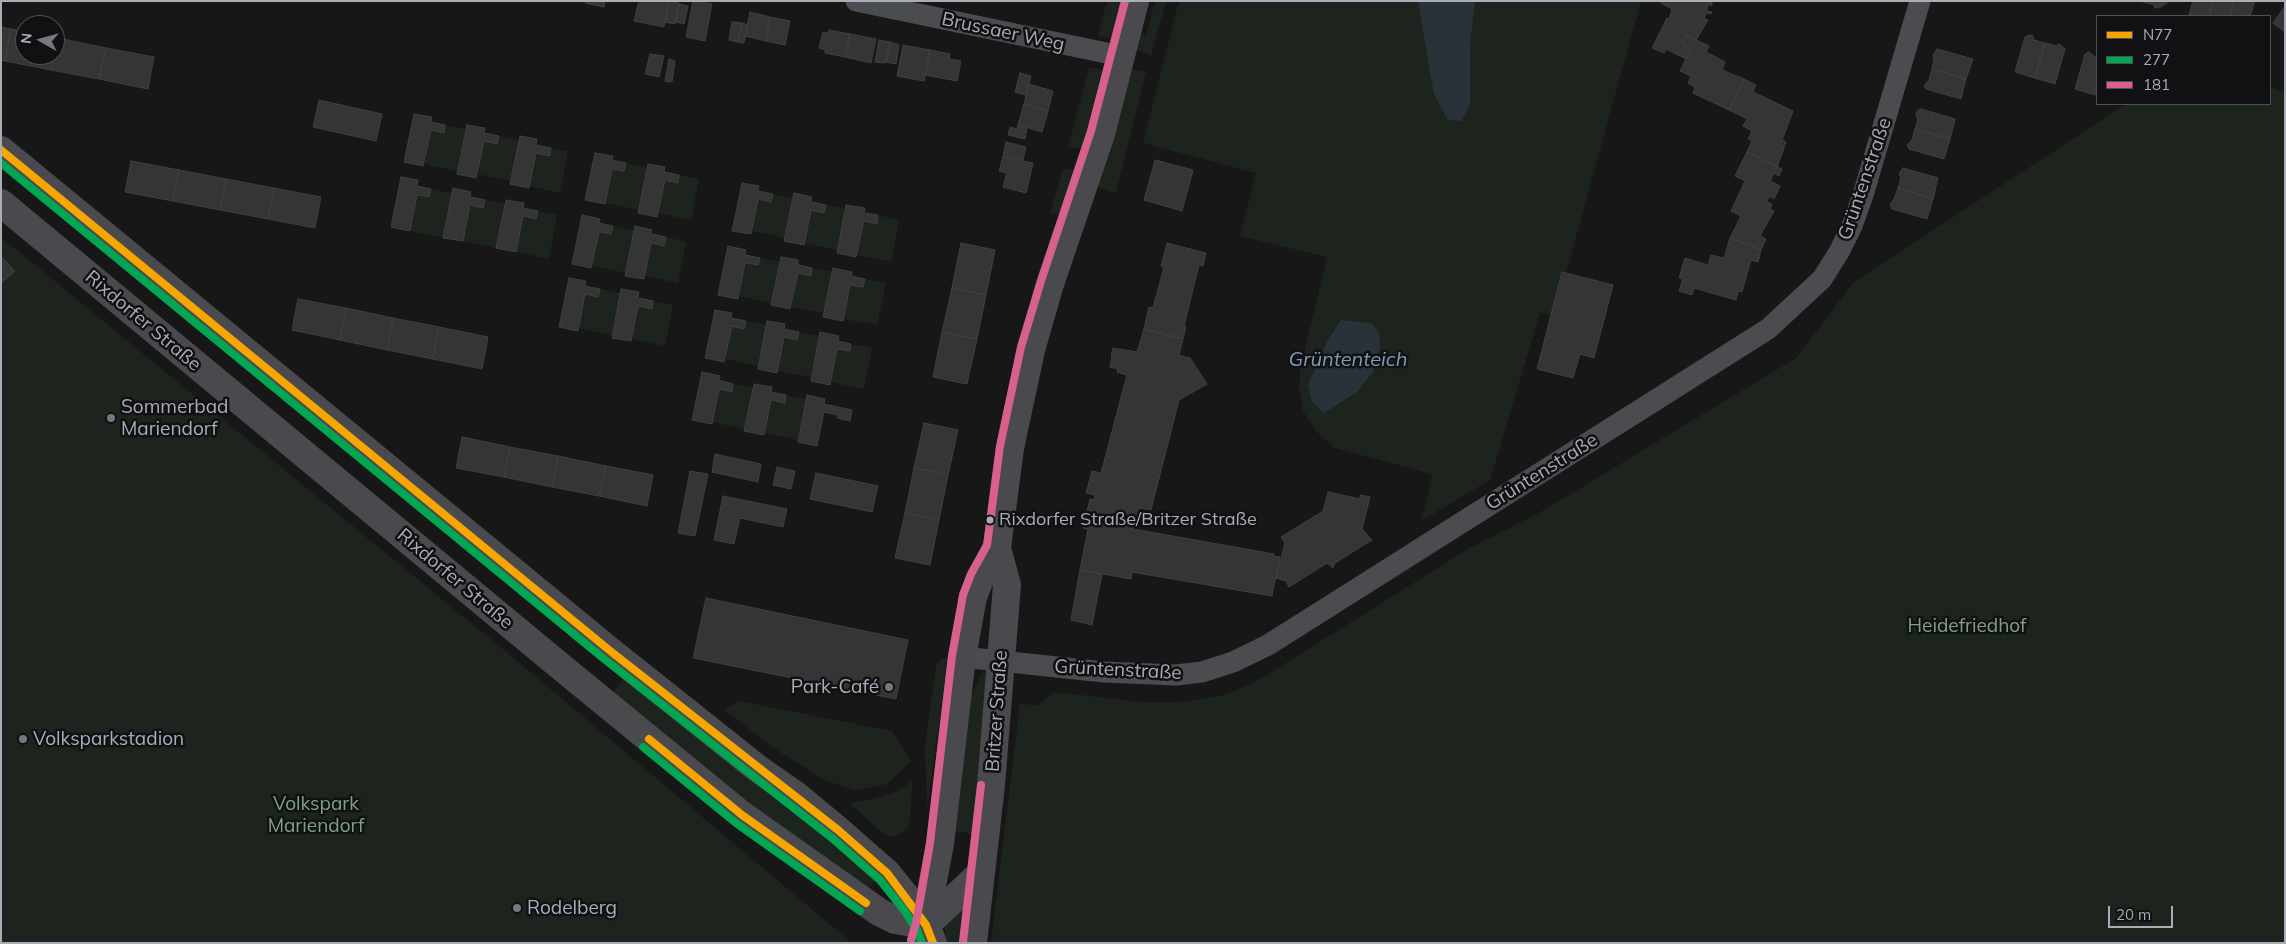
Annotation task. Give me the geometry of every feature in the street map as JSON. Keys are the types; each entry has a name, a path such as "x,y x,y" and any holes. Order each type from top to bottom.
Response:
{"street":[{"name":"Brussaer Weg","path":"856,1 1121,56"},
{"name":"Britzer Straße","path":"926,937 940,844 962,657 974,597 980,579 997,548 1010,448 1031,350 1050,284 1101,134 1135,1"},
{"name":"Grüntenstraße","path":"962,657 1104,672 1176,675 1202,672 1233,662 1285,634 1768,329 1822,280 1852,226 1863,195 1920,1"},
{"path":"1,150 609,650 757,768 797,796 878,864 912,904 926,937 980,874"},
{"name":"Rixdorfer Straße","path":"1,203 742,815 858,897 926,937"},
{"name":"Britzer Straße","path":"973,943 991,785 1007,585 997,548"},
{"path":"579,682 609,650"}],"green space":[{"path":"1107,1 1125,1 1115,39 1098,36"},
{"path":"1155,1 1166,1 1151,56 1134,48 1138,33 1146,35"},
{"path":"1179,1 1641,1 1566,273 1562,272 1551,315 1540,313 1490,480 1421,521 1433,474 1334,448 1316,431 1303,411 1299,387 1301,366 1327,257 1240,236 1256,173 1143,143"},
{"path":"1089,67 1107,71 1085,148 1068,148"},
{"path":"1127,68 1146,72 1116,193 1093,186"},
{"name":"Heidefriedhof","path":"2271,87 2285,92 2285,943 991,943 1020,703 1037,706 1054,692 1142,702 1180,702 1224,695 1254,683 1468,549 1544,510 1796,358 1854,282 2124,105 2271,105"},
{"path":"445,125 466,129 457,171 424,164 431,130 444,133"},
{"path":"499,136 519,140 511,181 477,174 484,141 497,144"},
{"path":"551,148 568,151 560,193 529,186 536,153 549,156"},
{"path":"626,163 647,168 639,210 605,203 612,169 624,171"},
{"path":"1063,169 1077,170 1064,214 1050,214"},
{"path":"679,175 699,179 691,220 658,213 665,180 677,183"},
{"path":"431,189 452,193 443,238 410,231 417,195 429,197"},
{"path":"773,194 793,198 785,238 752,231 758,199 771,202"},
{"path":"485,200 505,204 496,248 463,241 470,205 483,208"},
{"path":"826,205 846,209 838,250 804,243 811,210 824,213"},
{"path":"538,211 557,215 549,259 516,252 523,216 536,219"},
{"path":"878,215 899,220 891,262 857,255 864,221 877,224"},
{"path":"613,226 634,230 626,273 592,266 599,232 611,234"},
{"name":"Volkspark Mariendorf","path":"1,237 516,660 852,943 1,943"},
{"path":"666,237 686,242 678,283 645,276 651,243 664,245"},
{"path":"760,258 780,262 772,303 739,296 745,263 758,265"},
{"path":"812,268 833,272 824,313 791,307 798,273 811,276"},
{"path":"865,279 886,283 877,325 843,319 850,285 863,287"},
{"path":"600,289 621,293 612,335 578,328 585,294 598,297"},
{"path":"653,301 673,305 665,346 632,339 638,306 651,308"},
{"path":"746,321 767,325 758,366 725,359 732,326 744,329"},
{"path":"799,332 820,336 811,377 777,371 784,337 797,340"},
{"path":"851,344 872,348 864,389 830,382 837,349 850,351"},
{"path":"733,384 753,388 744,429 712,422 719,389 731,391"},
{"path":"786,395 806,399 798,440 764,433 771,400 784,403"},
{"path":"948,658 927,807 925,746 936,666 941,659"},
{"path":"987,670 974,834 955,831 971,696 979,678"},
{"path":"625,677 775,795 875,880 869,889 795,836 742,806 610,695"},
{"path":"739,701 892,731 911,761 887,784 856,790 826,781 775,749 725,710"},
{"path":"913,780 909,826 900,834 892,837 884,834 851,805 852,802 872,799 898,791"},
{"path":"965,906 962,943 947,943 943,917"}],"water":[{"path":"1418,1 1475,1 1470,44 1470,105 1461,121 1448,120 1434,94"},
{"name":"Grüntenteich","path":"1341,320 1371,323 1379,333 1380,347 1372,373 1357,392 1324,413 1312,402 1308,385 1327,342"}],"building":[{"path":"586,1 605,1 604,7 585,3"},
{"path":"639,1 669,1 664,27 634,21"},
{"path":"669,1 679,3 675,24 665,22"},
{"path":"693,1 712,4 705,41 686,37"},
{"path":"1662,1 1712,1 1712,5 1708,5 1707,11 1712,12 1711,14 1706,13 1704,19 1708,20 1696,40 1686,35 1682,44 1691,49 1686,59 1666,49 1664,53 1652,48 1667,18 1669,19 1672,9 1661,3"},
{"path":"2139,1 2170,1 2159,8 2154,7 2155,5"},
{"path":"2193,1 2213,1 2209,15 2189,15"},
{"path":"2213,1 2234,1 2230,15 2209,15"},
{"path":"2234,1 2255,1 2250,15 2230,15"},
{"path":"679,4 688,6 684,24 675,22"},
{"path":"2285,6 2285,32 2273,23"},
{"path":"750,12 770,17 766,41 745,36"},
{"path":"770,17 790,21 785,45 766,41"},
{"path":"732,22 742,23 738,42 729,40"},
{"path":"742,23 748,25 744,43 738,42"},
{"path":"1,27 11,29 5,61 1,60"},
{"path":"11,29 15,30 15,63 5,61"},
{"path":"829,30 850,34 845,57 825,53 825,50 819,48 823,32 829,33"},
{"path":"850,34 876,39 871,63 845,57"},
{"path":"1686,35 1709,46 1706,52 1725,62 1722,70 1744,79 1729,110 1693,93 1695,87 1688,83 1691,76 1680,71 1691,49 1682,44"},
{"path":"2033,36 2034,40 2045,43 2035,78 2015,72 2025,37"},
{"path":"65,39 106,48 99,79 51,70 52,65 65,65"},
{"path":"879,40 890,42 885,63 875,62"},
{"path":"890,42 899,45 896,64 886,62"},
{"path":"2045,43 2056,46 2059,44 2065,49 2055,84 2035,78"},
{"path":"903,45 930,50 924,81 897,76"},
{"path":"106,48 154,57 148,89 99,79"},
{"path":"1937,49 1973,59 1966,79 1932,69 1933,55"},
{"path":"930,50 950,54 949,59 961,61 957,81 925,75"},
{"path":"2089,52 2096,57 2095,95 2075,89 2085,54"},
{"path":"650,54 664,56 659,77 645,74"},
{"path":"669,59 675,61 672,82 665,81"},
{"path":"25,65 52,65 51,70"},
{"path":"1932,69 1966,79 1961,99 1926,89 1924,86 1929,80"},
{"path":"1020,73 1031,76 1026,95 1015,92"},
{"path":"1744,79 1756,85 1753,92 1793,111 1782,140 1786,142 1777,167 1747,152 1752,141 1748,139 1752,131 1743,126 1747,119 1729,110"},
{"path":"1029,84 1053,91 1048,111 1024,104"},
{"path":"319,100 382,114 376,141 313,127"},
{"path":"1024,104 1048,111 1042,132 1018,125"},
{"path":"1921,109 1955,119 1950,139 1915,129 1918,119 1917,111"},
{"path":"414,114 432,117 431,122 445,125 444,133 431,130 423,166 404,162"},
{"path":"467,125 485,128 484,133 499,136 497,144 484,141 476,178 457,174"},
{"path":"1018,125 1027,128 1025,139 1008,135 1010,127 1017,129"},
{"path":"1915,129 1950,139 1944,159 1909,149 1907,145 1912,140"},
{"path":"520,136 537,139 536,145 551,148 550,156 536,153 529,188 510,184"},
{"path":"1006,142 1026,147 1023,160 1003,157"},
{"path":"1747,152 1782,169 1779,176 1774,173 1770,181 1780,186 1774,199 1769,196 1767,202 1772,204 1770,209 1774,211 1760,236 1766,239 1761,250 1730,238 1741,216 1731,211 1745,181 1735,176"},
{"path":"595,153 613,156 612,160 626,163 624,171 612,169 605,204 585,200"},
{"path":"1003,157 1033,163 1026,193 1003,187 1007,173 999,171"},
{"path":"1155,160 1193,170 1182,211 1144,200"},
{"path":"131,161 179,170 173,201 125,192"},
{"path":"648,164 665,167 664,172 679,175 678,183 665,180 657,217 638,213"},
{"path":"1903,168 1938,178 1933,199 1898,188 1901,178 1899,174"},
{"path":"179,170 226,179 220,210 173,201"},
{"path":"401,177 418,180 417,186 431,189 429,197 417,195 410,231 391,227"},
{"path":"226,179 274,188 268,219 220,210"},
{"path":"742,183 759,186 758,191 773,194 771,202 758,199 751,234 732,231"},
{"path":"274,188 321,197 315,228 268,219"},
{"path":"453,188 471,192 470,197 485,200 483,208 470,205 463,241 443,238"},
{"path":"1898,188 1933,199 1927,219 1892,209 1890,205"},
{"path":"794,193 812,197 811,202 826,205 824,213 811,210 804,245 784,241"},
{"path":"506,200 524,203 523,208 538,211 536,219 523,216 516,252 496,248"},
{"path":"846,205 865,208 864,213 878,215 877,224 864,221 856,257 837,253"},
{"path":"582,215 600,219 599,223 613,226 611,234 599,232 591,268 572,264"},
{"path":"635,226 652,230 651,234 666,237 664,246 651,243 644,279 625,276"},
{"path":"1730,238 1761,250 1758,262 1751,260 1742,292 1738,291 1736,300 1694,288 1692,295 1679,291 1683,279 1679,278 1685,258 1708,265 1711,255 1724,258"},
{"path":"961,243 995,250 986,295 952,288"},
{"path":"1167,243 1206,253 1203,266 1199,265 1184,326 1186,326 1183,339 1144,329 1149,307 1153,308 1164,267 1161,266"},
{"path":"728,246 746,250 745,255 760,258 758,265 745,263 738,299 718,295"},
{"path":"1,256 15,271 1,283"},
{"path":"781,257 798,260 798,265 812,268 811,276 798,273 790,309 771,305"},
{"path":"833,268 852,272 851,276 865,279 863,287 850,285 843,321 823,317"},
{"path":"1562,272 1613,285 1594,358 1580,354 1573,378 1537,369"},
{"path":"569,278 586,281 585,286 600,289 598,297 585,294 578,331 559,327"},
{"path":"952,288 986,295 977,339 942,332"},
{"path":"621,289 639,292 638,298 653,301 652,309 638,306 631,341 612,338"},
{"path":"298,299 346,308 340,340 292,330"},
{"path":"346,308 393,318 387,350 340,340"},
{"path":"715,310 732,313 731,318 746,321 744,329 732,326 724,362 705,358"},
{"path":"393,318 439,327 433,359 387,350"},
{"path":"767,321 785,324 784,329 799,332 797,340 784,337 777,373 758,369"},
{"path":"439,327 488,337 482,369 433,359"},
{"path":"1144,329 1183,339 1179,355 1190,358 1207,384 1179,400 1151,510 1139,508 1133,529 1274,554 1274,556 1280,557 1272,596 1132,572 1131,579 1080,570 1088,529 1083,528 1090,499 1094,500 1095,495 1086,493 1092,471 1101,473 1127,375 1117,372 1118,369 1110,367 1111,355 1113,348 1137,352"},
{"path":"820,332 839,336 838,341 851,344 850,351 837,349 830,385 811,381"},
{"path":"942,332 977,339 967,384 933,377"},
{"path":"702,372 720,376 719,380 733,384 732,392 719,389 712,424 692,420"},
{"path":"754,384 772,387 771,392 786,395 785,403 771,400 764,435 744,431"},
{"path":"807,395 825,399 824,404 852,410 850,421 837,418 838,415 824,412 817,446 798,442"},
{"path":"924,423 958,430 948,475 914,468"},
{"path":"462,437 510,447 504,477 456,468"},
{"path":"510,447 558,456 552,487 504,477"},
{"path":"715,454 761,464 758,482 712,472"},
{"path":"558,456 606,466 599,496 552,487"},
{"path":"606,466 653,475 647,506 599,496"},
{"path":"777,467 795,471 791,489 773,485"},
{"path":"914,468 948,475 939,520 905,513"},
{"path":"690,471 708,474 695,536 678,533"},
{"path":"816,473 878,486 872,512 810,499"},
{"path":"1328,492 1360,499 1360,495 1370,497 1362,529 1372,540 1335,563 1333,568 1327,563 1289,587 1286,581 1276,578 1285,543 1281,537 1323,511"},
{"path":"723,496 787,509 783,527 740,518 734,544 714,540"},
{"path":"905,513 939,520 930,565 895,558"},
{"path":"1080,570 1102,574 1092,625 1071,620"},
{"path":"706,598 908,640 896,699 693,658"}],"transit line":[{"name":"181","path":"911,940 916,923 930,843 952,656 963,595 971,574 987,545 1000,446 1021,347 1091,131 1125,1"},
{"name":"N77","path":"1,150 609,650 838,830 887,873 926,925 933,943"},
{"name":"277","path":"1,163 603,658 832,838 880,880 904,910 917,930 922,943"},
{"name":"N77","path":"649,739 742,815 866,903"},
{"name":"277","path":"643,747 736,823 860,911"},
{"name":"181","path":"963,942 981,785"}],"place":[{"name":"Sommerbad Mariendorf","path":"111,418"},
{"name":"Rixdorfer Straße/Britzer Straße","path":"990,520"},
{"name":"Park-Café","path":"889,687"},
{"name":"Volksparkstadion","path":"23,739"},
{"name":"Rodelberg","path":"517,908"}]}
